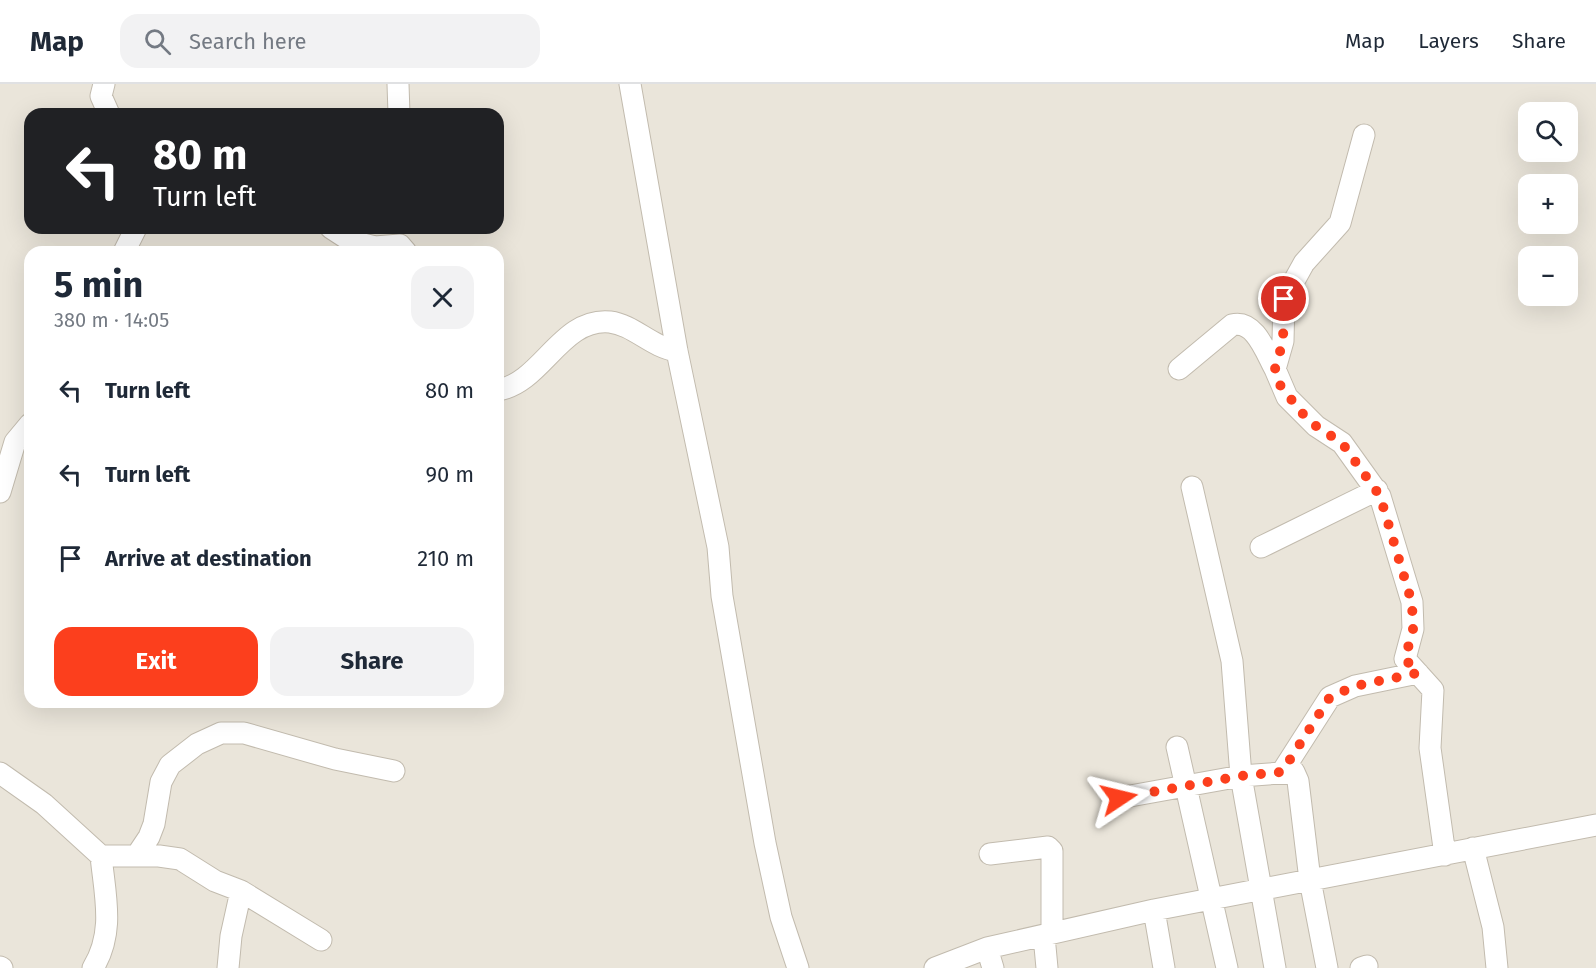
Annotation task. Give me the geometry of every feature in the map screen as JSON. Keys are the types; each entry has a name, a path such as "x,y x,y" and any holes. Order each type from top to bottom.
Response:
{"street":[{"path":"104,84 101,96 106,108"},
{"path":"398,84 399,108"},
{"path":"630,84 676,351 718,547 722,596 765,843 781,917 798,968"},
{"path":"1275,369 1283,341 1284,299 1304,263 1340,223 1364,135"},
{"path":"340,234 351,241 371,246"},
{"path":"380,246 398,242"},
{"path":"504,388 523,380 568,337 584,326 607,322 625,325 647,342 676,351"},
{"path":"1179,369 1232,325 1240,322 1248,325 1275,369 1287,397 1316,426 1342,443 1377,490 1389,519 1412,603 1413,629 1405,659 1433,690 1429,745 1445,855"},
{"path":"0,492 15,442 24,431"},
{"path":"1192,488 1232,661 1241,776 1275,968"},
{"path":"1261,547 1377,490"},
{"path":"1282,772 1330,697 1355,686 1418,673"},
{"path":"137,855 150,837 161,782 170,765 197,744 221,733 244,733 336,759 394,771"},
{"path":"1177,747 1227,968"},
{"path":"1119,798 1241,776 1294,772 1310,880 1327,968"},
{"path":"0,773 44,804 100,856 109,919 104,945 93,968"},
{"path":"935,968 990,958 1048,934 1154,909 1263,891 1596,825"},
{"path":"990,854 1048,847 1052,851 1047,968"},
{"path":"1473,848 1492,927 1497,968"},
{"path":"100,856 137,855 180,859 215,881 241,891 321,940"},
{"path":"228,968 231,936 241,891"},
{"path":"1154,909 1164,968"}],"shaded area":[{"path":"0,84 1596,84 1596,968 0,968"}],"route":[{"path":"1119,798 1241,776 1282,772 1330,697 1355,686 1418,673 1405,659 1405,652 1413,629 1412,603 1389,519 1380,496 1342,443 1316,426 1301,412 1287,397 1280,385 1275,369 1283,341 1284,299"}]}
